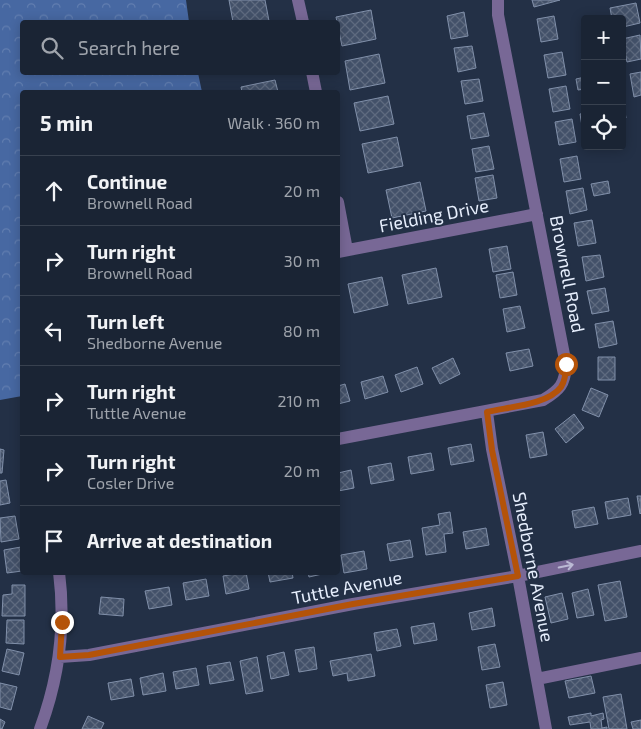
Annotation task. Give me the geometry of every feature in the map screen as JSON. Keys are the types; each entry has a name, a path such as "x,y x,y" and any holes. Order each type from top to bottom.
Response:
{"street":[{"path":"298,0 302,20"},
{"name":"Brownell Road","path":"340,439 543,400 560,388 565,376 566,364 498,16 498,0"},
{"path":"313,75 316,90"},
{"name":"Fielding Drive","path":"342,251 538,214"},
{"path":"340,226 342,251"},
{"name":"Shedborne Avenue","path":"487,412 492,450 518,576 546,729"},
{"name":"Tuttle Avenue","path":"60,657 89,655 353,604 518,576 641,551"},
{"path":"40,729 56,679 60,657 62,622 59,575"},
{"path":"537,678 641,658"}],"green space":[{"path":"0,0 186,0 189,20 20,20 20,75 198,75 202,90 20,90 20,396 0,400"}],"building":[{"path":"229,0 265,0 269,20 233,20"},
{"path":"532,0 560,0 534,7"},
{"path":"636,3 640,23 626,26 626,15 611,15 610,8"},
{"path":"371,10 376,39 342,46 340,20 337,20 336,17"},
{"path":"464,12 468,36 451,39 447,16"},
{"path":"554,16 558,39 541,42 537,19"},
{"path":"640,35 641,59 627,62 626,38"},
{"path":"472,46 476,68 458,72 454,48"},
{"path":"562,52 566,75 548,78 544,55"},
{"path":"379,54 385,83 350,90 345,61"},
{"path":"641,72 641,95 634,97 630,74"},
{"path":"581,78 581,90 578,90 576,79"},
{"path":"479,79 483,101 465,104 461,81"},
{"path":"275,80 278,90 242,90 241,87"},
{"path":"566,86 570,109 553,112 549,89"},
{"path":"388,96 394,124 360,131 354,103"},
{"path":"484,113 489,136 471,139 467,116"},
{"path":"572,119 576,142 559,145 555,122"},
{"path":"397,137 403,166 368,173 362,144"},
{"path":"489,146 494,169 476,172 472,149"},
{"path":"577,156 581,179 564,182 560,159"},
{"path":"493,175 497,198 479,201 475,178"},
{"path":"608,181 610,193 594,196 591,184"},
{"path":"420,182 426,211 392,218 386,190"},
{"path":"583,188 587,210 570,214 566,191"},
{"path":"592,220 596,243 578,246 574,223"},
{"path":"507,246 511,269 493,272 489,249"},
{"path":"600,255 604,277 586,281 582,257"},
{"path":"436,268 442,297 408,304 402,275"},
{"path":"513,272 517,295 500,298 496,275"},
{"path":"382,277 388,305 354,313 348,284"},
{"path":"605,288 609,311 592,314 587,291"},
{"path":"520,306 525,328 507,332 503,309"},
{"path":"613,321 617,344 599,348 595,324"},
{"path":"529,349 533,366 510,371 506,353"},
{"path":"598,357 615,357 615,380 598,380"},
{"path":"453,358 460,374 440,384 432,368"},
{"path":"417,367 423,384 401,392 395,375"},
{"path":"383,376 388,392 365,399 361,382"},
{"path":"345,384 350,401 340,404 340,385"},
{"path":"591,388 608,395 599,417 582,410"},
{"path":"574,414 584,428 566,443 555,429"},
{"path":"543,432 547,455 530,458 526,435"},
{"path":"471,444 474,461 451,465 448,448"},
{"path":"0,449 4,450 2,473 0,473"},
{"path":"431,453 434,470 411,474 408,457"},
{"path":"391,463 394,480 371,484 368,467"},
{"path":"351,470 354,488 340,491 340,473"},
{"path":"6,480 10,503 0,505 0,481"},
{"path":"637,496 641,496 640,514"},
{"path":"628,498 631,515 608,519 605,502"},
{"path":"594,507 598,524 575,528 572,511"},
{"path":"450,512 453,533 444,534 446,552 426,555 422,528 440,525 438,514"},
{"path":"15,516 19,539 1,542 0,518"},
{"path":"486,528 489,545 466,549 463,532"},
{"path":"410,540 413,557 390,561 387,544"},
{"path":"20,547 20,571 7,573 4,550"},
{"path":"364,551 367,569 344,573 341,555"},
{"path":"247,575 249,589 226,594 223,576"},
{"path":"269,575 292,575 293,578 270,582"},
{"path":"206,579 209,596 186,600 183,583"},
{"path":"620,581 627,617 605,621 598,585"},
{"path":"12,585 25,585 25,616 2,616 3,595 12,594"},
{"path":"169,587 172,605 149,609 145,591"},
{"path":"588,589 594,615 577,618 572,593"},
{"path":"562,593 568,619 551,623 545,597"},
{"path":"101,597 124,599 123,616 99,614"},
{"path":"492,608 495,626 472,630 469,613"},
{"path":"7,620 24,620 24,644 6,643"},
{"path":"434,623 437,640 414,644 411,627"},
{"path":"397,629 401,646 377,651 374,633"},
{"path":"495,644 500,667 482,670 478,647"},
{"path":"314,647 317,669 299,672 295,650"},
{"path":"7,649 24,653 19,675 2,671"},
{"path":"284,652 289,675 271,679 267,656"},
{"path":"371,654 375,676 348,681 347,673 333,676 330,661"},
{"path":"257,657 263,691 246,694 240,661"},
{"path":"230,662 234,680 210,684 207,666"},
{"path":"196,668 199,685 176,689 173,672"},
{"path":"163,673 166,691 143,695 140,678"},
{"path":"591,676 595,693 569,698 565,681"},
{"path":"131,679 134,696 111,700 108,683"},
{"path":"503,682 507,705 490,708 486,685"},
{"path":"0,683 17,687 11,710 0,707"},
{"path":"621,694 627,729 609,729 603,697"},
{"path":"591,713 591,716 603,713 604,719 601,720 602,728 607,727 607,729 591,729 590,722 570,725 568,717"},
{"path":"88,716 104,723 101,729 82,729"},
{"path":"0,719 5,722 2,729 0,729"},
{"path":"641,720 641,729 633,729 631,722"}],"route":[{"path":"62,622 60,657 89,655 353,604 518,576 492,450 487,412 543,400 560,388 565,376 566,364"}]}
